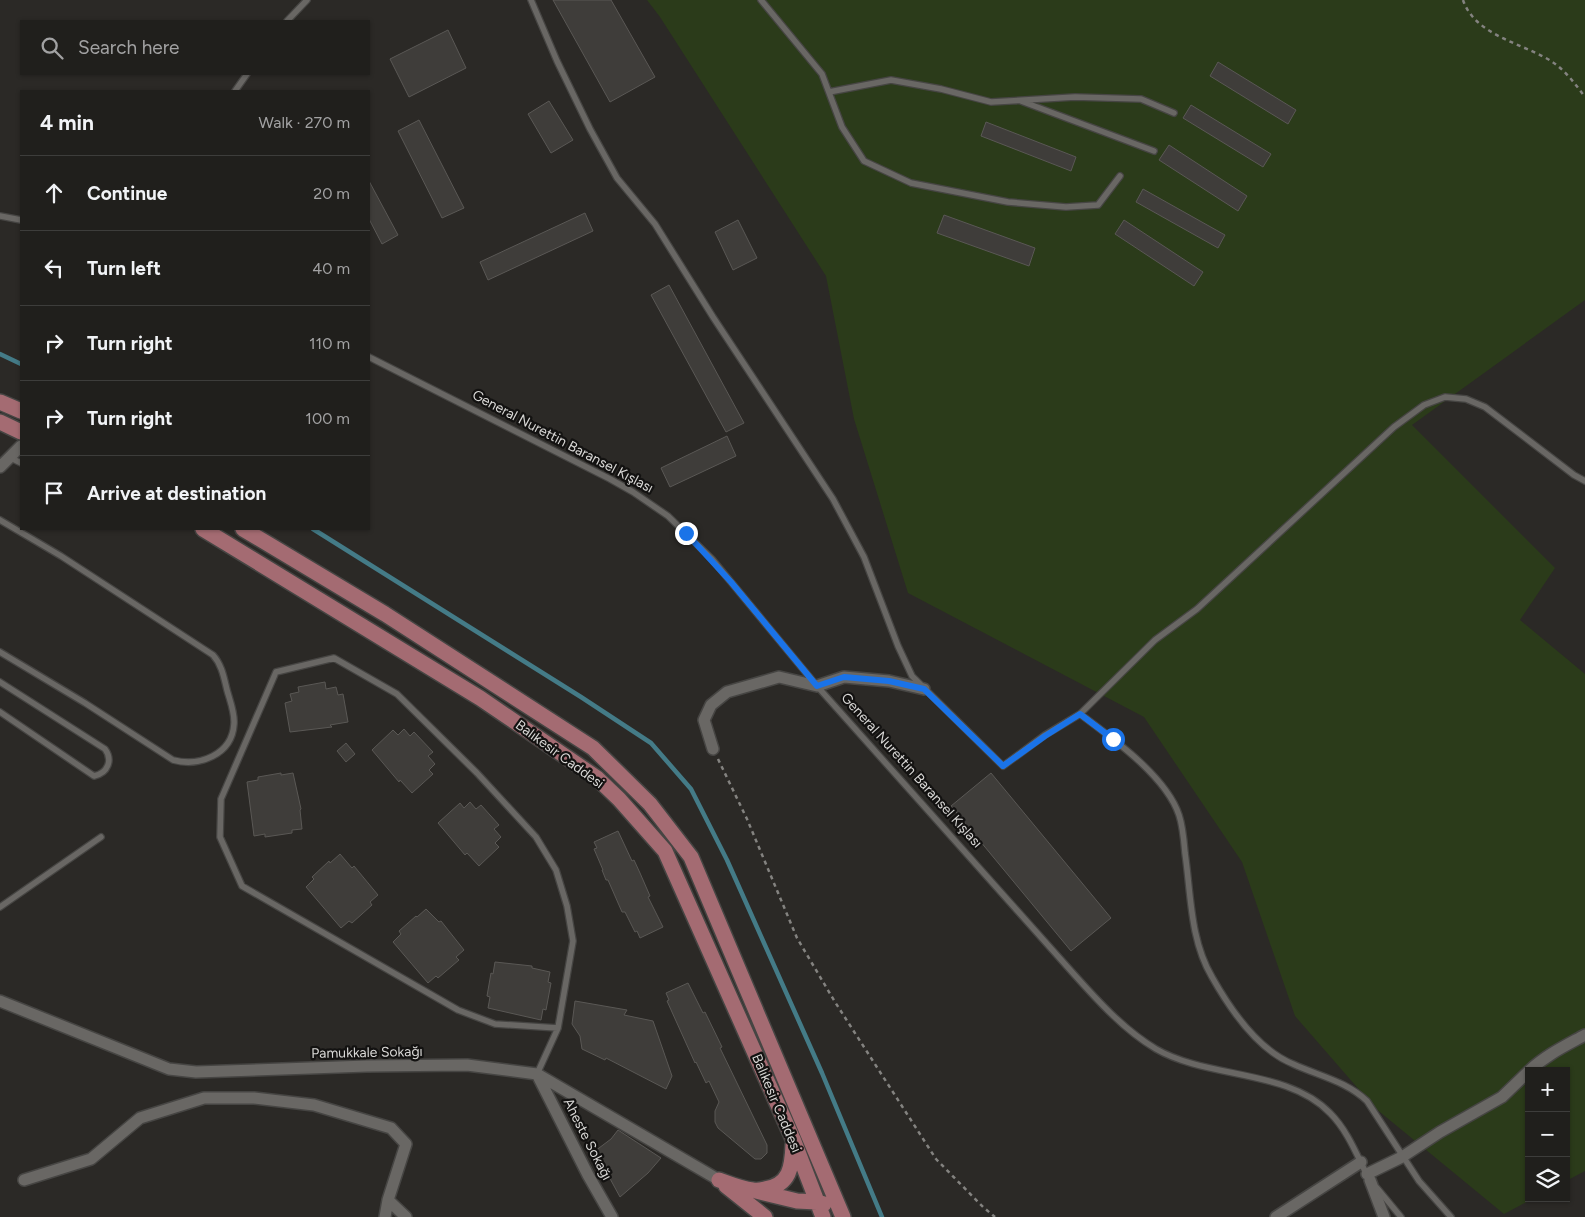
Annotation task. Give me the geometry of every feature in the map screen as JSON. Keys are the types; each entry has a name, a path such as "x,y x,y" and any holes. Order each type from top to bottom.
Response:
{"main road":[{"path":"0,402 20,411"},
{"path":"0,422 20,432"},
{"name":"Balıkesir Caddesi","path":"205,530 480,698 597,778 619,799 665,850 825,1209 843,1217"},
{"name":"Balıkesir Caddesi","path":"245,530 385,614 593,748 650,804 691,857 825,1209"},
{"path":"754,1191 778,1185 787,1176 792,1164 793,1139"},
{"path":"719,1180 825,1209"},
{"path":"719,1180 765,1217"},
{"path":"753,1207 778,1217"}],"street":[{"path":"7,462 20,447"},
{"path":"712,749 704,720 711,705 727,692 779,677 817,686 844,677 889,681 924,689"},
{"name":"Pamukkale Sokağı","path":"0,1001 169,1069 196,1072 367,1066 467,1065 538,1074 719,1180"},
{"path":"1533,1067 1557,1049 1585,1035"},
{"name":"Aheste Sokağı","path":"538,1074 588,1175 612,1217"},
{"path":"1369,1177 1440,1132 1502,1097 1525,1075"},
{"path":"24,1180 91,1159 140,1118 204,1098 254,1098 314,1105 390,1128 406,1144 388,1200 385,1217"},
{"path":"1276,1217 1361,1162"},
{"name":"General Nurettin Baransel Kışlası","path":"1369,1177 1384,1217"},
{"path":"388,1200 406,1217"}],"lane":[{"path":"288,20 307,0"},
{"path":"530,0 590,129 617,178 655,224 713,318 833,499 864,557 901,654 912,676 1003,766 1080,714 1155,640 1197,609 1394,427 1424,405 1445,397 1466,399 1485,407 1574,475 1585,481"},
{"path":"761,0 822,74 842,127 864,161 910,183 1008,202 1066,207 1098,205 1120,176"},
{"path":"235,90 246,75"},
{"path":"829,92 891,80 941,88 991,102 1075,97 1141,99 1174,114"},
{"path":"1019,100 1154,151"},
{"path":"0,216 20,220"},
{"name":"General Nurettin Baransel Kışlası","path":"370,358 610,479 657,508 712,559 817,686 1101,1003 1134,1033 1156,1049 1179,1060 1285,1086 1309,1097 1330,1112 1341,1126 1369,1177 1401,1217"},
{"path":"0,520 61,556 213,655 221,668 234,718 230,740 220,752 204,760 189,763 173,760 85,703 0,652"},
{"path":"538,1074 558,1028 573,941 567,906 556,870 536,837 476,773 397,694 334,658 276,672 221,799 220,837 242,886 458,1010 494,1024 558,1028"},
{"path":"0,682 105,749 109,757 108,766 103,773 94,776 0,712"},
{"path":"1080,714 1133,757 1169,795 1179,815 1194,929 1202,956 1211,976 1231,1006 1258,1040 1274,1054 1292,1064 1345,1085 1367,1101 1419,1182 1450,1217"},
{"path":"0,907 101,837"}],"path":[{"path":"1463,0 1467,11 1493,34 1545,57 1570,76 1585,97"},
{"path":"712,749 747,819 797,938 834,1002 936,1159 995,1217"}],"green space":[{"path":"647,0 1585,0 1585,300 1412,425 1555,568 1520,620 1585,674 1585,1171 1570,1179 1570,1067 1525,1067 1526,1202 1504,1214 1375,1108 1295,1016 1242,862 1144,717 908,593 854,419 826,276 660,17"}],"building":[{"path":"553,0 611,0 655,77 610,102"},
{"path":"448,30 466,68 409,97 390,59"},
{"path":"1218,62 1296,110 1288,124 1210,76"},
{"path":"549,101 573,140 551,153 528,114"},
{"path":"1191,105 1271,154 1263,167 1183,118"},
{"path":"419,120 464,208 442,218 398,131"},
{"path":"986,122 1076,157 1071,171 981,136"},
{"path":"1169,145 1247,196 1238,211 1159,160"},
{"path":"370,183 398,235 382,244 370,221"},
{"path":"1143,189 1225,235 1218,248 1136,202"},
{"path":"585,213 593,231 488,280 480,262"},
{"path":"944,215 1035,248 1029,266 937,233"},
{"path":"738,220 757,258 733,270 715,232"},
{"path":"1124,220 1203,272 1194,286 1115,234"},
{"path":"669,285 744,423 726,432 651,295"},
{"path":"727,436 736,456 670,487 661,468"},
{"path":"325,682 326,689 336,687 338,695 343,694 348,722 330,725 332,727 290,732 285,703 292,701 290,694 299,692 298,687"},
{"path":"404,729 410,736 414,732 433,752 428,756 435,764 429,770 433,774 412,793 400,780 399,782 372,750 393,730 398,735"},
{"path":"346,743 355,754 346,762 337,751"},
{"path":"281,773 281,775 293,773 301,809 302,829 292,830 292,833 265,837 265,834 254,836 247,782 258,780 258,777"},
{"path":"991,773 1111,918 1071,951 951,806"},
{"path":"470,802 476,809 481,805 499,825 494,829 501,837 495,843 499,847 479,866 467,853 465,855 438,823 460,803 464,808"},
{"path":"618,831 632,861 634,860 650,896 648,897 663,927 640,938 625,912 622,912 608,880 606,880 594,849 597,848 594,842"},
{"path":"340,854 352,868 354,866 378,895 370,902 372,905 352,923 349,921 341,928 306,887 314,879 312,877 329,861 330,863"},
{"path":"426,909 439,922 441,921 464,950 456,957 459,960 438,978 436,976 428,983 393,942 401,934 399,931"},
{"path":"495,962 532,966 532,968 550,972 548,982 551,983 546,1010 543,1009 541,1020 488,1008 490,997 487,996"},
{"path":"688,983 703,1013 705,1012 722,1047 720,1048 767,1145 767,1153 761,1159 755,1159 718,1128 715,1122 715,1111 719,1102 709,1081 706,1083 695,1063 667,1001 669,1000 666,993"},
{"path":"575,1001 627,1010 624,1015 653,1021 672,1076 666,1089 606,1058 605,1060 582,1049 580,1036 572,1024"},
{"path":"618,1130 661,1158 648,1173 620,1197 595,1151 611,1139"}],"waterway":[{"path":"0,354 20,364"},
{"path":"315,530 651,743 691,789 727,860 822,1073 882,1217"}],"route":[{"path":"686,533 712,559 817,686 844,677 889,681 924,689 1003,766 1080,714 1113,739"}]}
